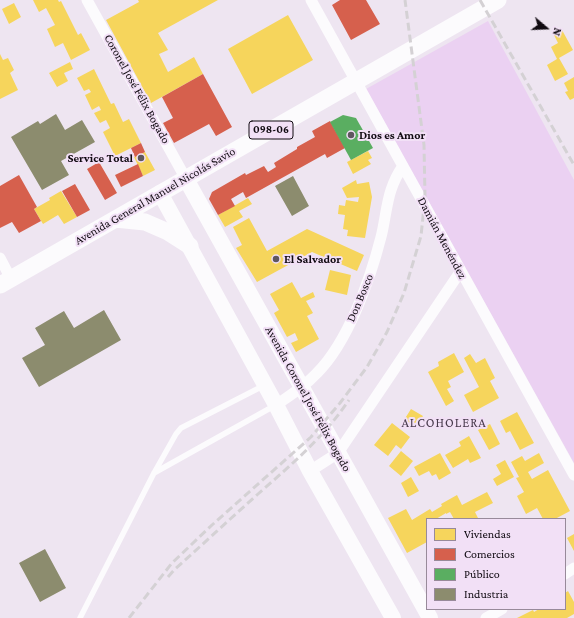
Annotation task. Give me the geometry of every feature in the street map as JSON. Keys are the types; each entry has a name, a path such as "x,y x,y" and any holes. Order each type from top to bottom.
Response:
{"main road":[{"name":"Avenida General Manuel Nicolás Savio","path":"6,282 498,0"},
{"name":"Avenida Coronel José Félix Bogado","path":"186,179 430,618"},
{"path":"160,194 190,246 310,471 393,618"},
{"path":"115,219 145,222 168,232 190,246"}],"street":[{"name":"Coronel José Félix Bogado","path":"87,0 186,179"},
{"name":"Damián Menéndez","path":"311,0 460,272 574,475"},
{"name":"Don Bosco","path":"276,405 302,387 318,372 335,352 350,323 373,268 383,231 390,191 403,166"},
{"path":"0,258 6,282"},
{"path":"310,471 338,453 460,272"},
{"path":"486,618 500,610"}],"lane":[{"path":"80,618 154,473 176,434 181,428 265,385"},
{"path":"154,473 276,405"}],"shaded area":[{"path":"488,21 574,180 574,463 366,89"}],"building: Viviendas":[{"path":"33,0 61,1 78,35 81,33 90,50 71,60 63,43 55,47 47,29 55,25 46,8 39,12"},
{"path":"138,0 218,0 158,33 168,50 159,54 168,72 194,57 203,74 151,103 106,20 139,2"},
{"path":"14,3 21,17 9,24 2,9"},
{"path":"288,15 313,60 252,94 228,49"},
{"path":"562,30 573,50 559,58 568,74 555,81 547,65 557,59 551,47 558,43 554,35"},
{"path":"0,54 3,60 8,58 14,70 10,73 18,90 0,99"},
{"path":"70,62 73,69 64,73 68,81 57,87 49,73"},
{"path":"94,69 111,104 114,103 123,122 129,119 141,143 115,156 103,132 110,128 106,120 100,123 94,113 101,110 99,106 92,110 85,95 91,92 89,89 84,91 77,78"},
{"path":"574,77 574,98 570,100 565,92 568,91 564,83"},
{"path":"368,151 372,158 368,160 371,164 353,174 347,162"},
{"path":"145,152 155,170 143,176 134,157"},
{"path":"356,180 357,184 369,182 372,197 365,238 347,236 348,230 343,229 345,215 338,214 339,205 345,206 346,200 358,202 359,197 347,198 342,188"},
{"path":"61,191 77,217 64,224 58,215 43,224 34,209 50,200 49,198"},
{"path":"248,198 252,204 239,211 243,217 225,227 218,215"},
{"name":"El Salvador","path":"249,218 267,251 307,229 364,255 357,271 312,252 257,282 236,248 242,245 233,227"},
{"path":"330,270 351,275 347,295 325,290"},
{"path":"292,282 301,298 313,292 315,297 306,301 313,313 307,316 319,339 296,352 291,343 298,340 295,333 287,337 274,313 279,310 270,294"},
{"path":"454,353 464,372 448,381 451,387 447,389 454,401 446,406 428,372 439,366 438,362"},
{"path":"470,354 476,363 485,358 495,378 490,381 499,398 473,412 464,395 479,387 464,358"},
{"path":"411,409 423,416 416,427 404,420"},
{"path":"517,412 534,443 520,450 510,431 506,433 500,421"},
{"path":"392,423 410,437 401,449 396,445 388,456 374,445"},
{"path":"490,424 500,444 489,450 478,430"},
{"path":"469,436 481,458 470,463 468,459 453,468 445,455 461,446 459,442"},
{"path":"401,451 413,461 401,476 389,466"},
{"path":"440,453 451,473 439,480 436,474 432,476 429,471 419,476 414,467"},
{"path":"539,453 544,463 528,472 532,479 548,470 570,511 557,518 542,518 537,508 526,514 517,496 524,492 516,478 519,477 511,462 522,456 525,461"},
{"path":"505,460 514,477 497,486 493,479 501,474 496,465"},
{"path":"411,477 419,491 408,497 401,483"},
{"path":"487,492 493,503 475,512 478,518 453,518 450,512 438,518 426,518 426,543 407,553 388,518 406,509 412,520 430,509 432,512 442,506 441,504 457,495 462,505"},
{"path":"574,534 574,551 567,538"},
{"path":"568,591 574,602 574,614 567,618 517,618 533,610 534,612 537,610 566,610 566,592"}],"building: Comercios":[{"path":"340,0 366,0 380,24 351,40 332,5"},
{"path":"203,74 232,127 216,136 209,124 174,143 163,123 173,118 162,97"},
{"path":"330,121 345,148 327,158 325,154 246,198 243,192 231,199 235,206 218,215 209,199 212,192 245,173 246,175 264,166 268,172 276,167 274,163 315,137 312,131"},
{"path":"141,143 145,152 135,157 131,148"},
{"path":"99,162 117,193 105,200 87,169"},
{"path":"138,164 143,176 121,187 115,175"},
{"path":"19,175 37,207 34,209 41,221 19,233 12,222 0,228 0,186"},
{"path":"75,184 90,210 77,217 62,191"}],"building: Público":[{"name":"Dios es Amor","path":"343,115 356,118 373,148 351,160 330,122"}],"building: Industria":[{"path":"56,114 65,130 82,120 95,142 61,161 69,175 42,190 11,137 38,121 40,124"},
{"path":"293,176 309,206 292,216 275,186"},
{"path":"104,310 121,340 39,387 22,358 45,345 35,328 64,311 74,328"},
{"path":"45,549 66,588 40,602 19,563"}],"railway":[{"path":"129,618 172,563 212,525 311,437 340,403 367,367 387,332 404,293 421,236 425,197 424,145 405,0"},
{"path":"480,0 574,165"},
{"path":"168,577 306,450 329,426 349,400"}],"place":[{"name":"Dios es Amor","path":"351,135"},
{"name":"Service Total","path":"141,158"},
{"name":"El Salvador","path":"276,259"}],"district":[{"name":"ALCOHOLERA","path":"444,423"}]}
